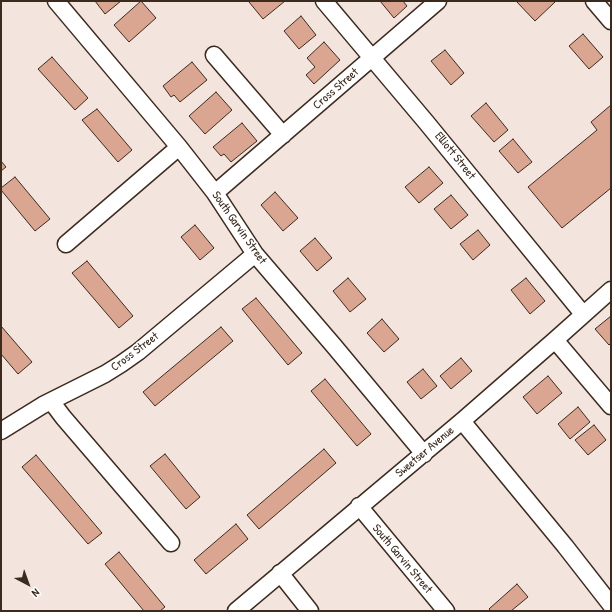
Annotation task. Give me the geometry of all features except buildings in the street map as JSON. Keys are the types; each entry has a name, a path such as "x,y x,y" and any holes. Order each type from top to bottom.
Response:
{"street":[{"name":"South Garvin Street","path":"56,1 179,147 215,193 255,254 424,454"},
{"name":"Elliott Street","path":"324,1 431,127 583,314"},
{"name":"Cross Street","path":"215,193 438,1"},
{"path":"594,1 611,21"},
{"path":"214,55 283,135"},
{"path":"66,244 179,147"},
{"name":"Cross Street","path":"1,431 51,401 105,374 121,364 138,352 255,254"},
{"name":"Sweetser Avenue","path":"236,611 359,506 424,454 611,290"},
{"path":"555,340 611,406"},
{"path":"51,401 171,543"},
{"path":"462,421 565,546 611,605"},
{"name":"South Garvin Street","path":"359,506 446,611"},
{"path":"280,573 310,611"}]}
